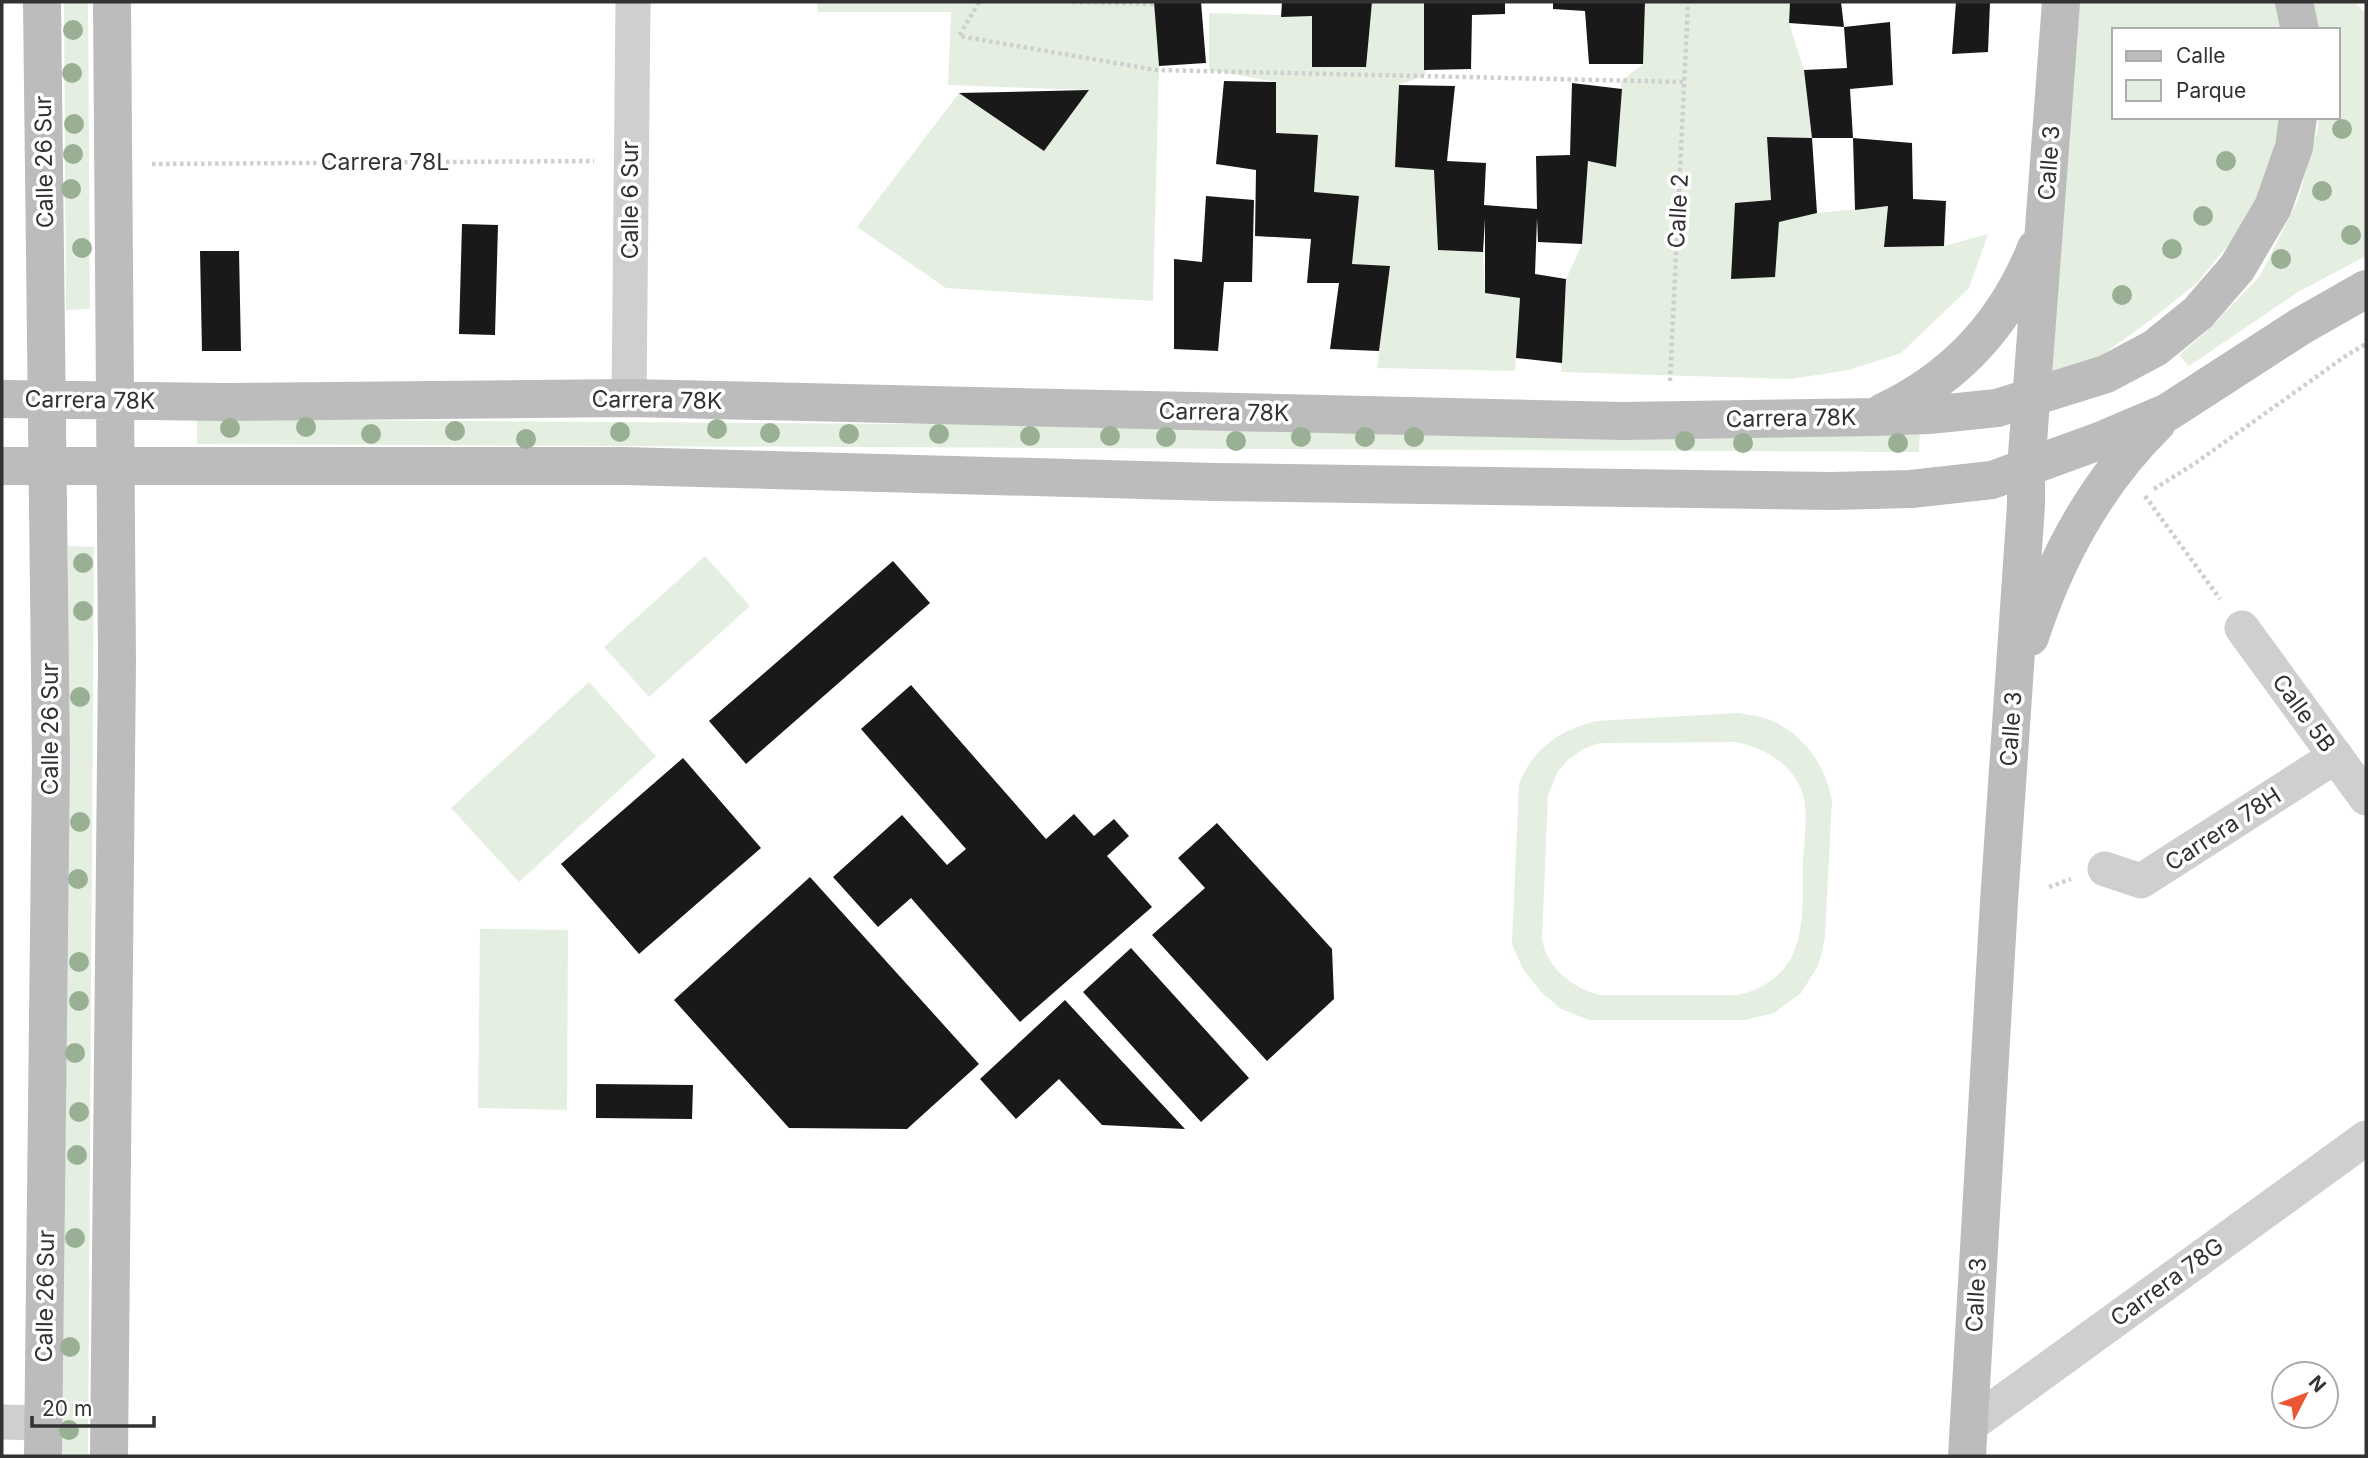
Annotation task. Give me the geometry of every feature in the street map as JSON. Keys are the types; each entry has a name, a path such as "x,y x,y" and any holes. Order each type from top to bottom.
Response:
{"main road":[{"name":"Calle 26 Sur","path":"42,2 51,759 43,1440"},
{"path":"109,1456 116,771 112,2"},
{"name":"Calle 3","path":"1968,1441 2026,468 2060,2"},
{"path":"2294,2 2300,28"},
{"name":"Carrera 78K","path":"2,399 115,401 629,398 1595,421 1874,417 1997,408 2106,374 2155,348 2198,313 2237,268 2273,207 2294,147 2298,119"},
{"path":"1874,417 1901,404 1955,368 1979,343 2003,313 2026,273 2043,230"},
{"path":"2,466 625,466 1228,482 1832,491 1911,489 1992,480 2102,440 2168,412 2301,326 2366,289"},
{"path":"2012,717 2023,660 2041,604 2064,551 2111,476 2147,432 2168,412"}],"street":[{"name":"Calle 6 Sur","path":"629,398 633,2"},
{"name":"Calle 5B","path":"2242,628 2366,798"},
{"name":"Carrera 78H","path":"2105,869 2141,881 2336,756"},
{"name":"Carrera 78G","path":"1968,1441 2366,1139"},
{"path":"2,1422 43,1440"}],"path":[{"path":"979,2 959,36 1156,71 1685,82"},
{"path":"1073,2 1154,4"},
{"name":"Calle 2","path":"1671,420 1669,375 1688,2"},
{"name":"Carrera 78L","path":"139,164 630,160"},
{"path":"2144,495 2242,628"}],"green space":[{"path":"64,2 88,2 90,309 66,310"},
{"path":"817,2 1155,2 1159,66 1153,301 946,288 857,227 959,93 1044,151 1088,90 948,85 951,12 818,12"},
{"path":"1372,2 1424,2 1426,75 1399,85 1395,166 1434,170 1483,252 1485,293 1520,298 1515,371 1377,368 1390,267 1352,264 1359,196 1314,192 1318,135 1276,133 1276,82 1209,70 1209,13 1312,16 1312,67 1365,67"},
{"path":"1645,2 1790,2 1789,23 1804,70 1812,138 1767,137 1771,200 1735,203 1732,279 1774,277 1779,222 1817,213 1888,206 1884,247 1944,246 1988,234 1969,288 1901,353 1849,370 1791,379 1561,372 1566,279 1582,244 1588,161 1616,167 1621,81 1643,64"},
{"path":"2073,2 2277,2 2282,28 2112,28 2112,119 2281,119 2263,190 2236,235 2197,283 2099,357 2050,374"},
{"path":"2308,2 2355,2 2366,13 2366,256 2298,292 2189,366 2179,355 2206,332 2260,276 2298,200 2318,119 2340,119 2340,28 2313,28"},
{"path":"197,419 1920,431 1919,452 197,444"},
{"path":"68,546 94,547 88,1456 60,1456"},
{"path":"705,556 750,606 649,697 604,647"},
{"path":"589,682 656,756 519,882 451,808"},
{"path":"1738,713 1754,716 1770,720 1793,734 1819,764 1832,801 1825,936 1818,966 1801,993 1774,1013 1745,1020 1589,1020 1561,1009 1541,992 1523,969 1512,944 1519,784 1532,761 1549,742 1571,729 1597,721","holes":["1600,743 1744,744 1762,750 1785,766 1797,781 1804,800 1806,827 1801,921 1796,945 1788,964 1769,982 1737,995 1600,995 1571,982 1555,968 1542,939 1548,795 1558,771 1583,749"]},
{"path":"480,929 568,930 567,1110 478,1108"}],"building":[{"path":"1154,2 1201,2 1206,63 1159,66"},
{"path":"1282,2 1372,2 1366,67 1312,67 1312,16 1281,17"},
{"path":"1424,2 1505,2 1505,14 1472,15 1471,69 1424,70"},
{"path":"1553,2 1645,2 1643,64 1589,64 1585,11 1553,9"},
{"path":"1790,2 1841,2 1844,27 1789,23"},
{"path":"1956,2 1990,2 1988,52 1952,54"},
{"path":"1890,22 1893,85 1850,89 1853,138 1812,138 1804,70 1847,68 1844,27"},
{"path":"1224,81 1276,82 1276,133 1318,135 1314,192 1359,196 1352,264 1390,266 1379,351 1330,349 1339,283 1307,283 1311,239 1255,236 1256,170 1216,164"},
{"path":"1572,83 1622,89 1616,167 1588,161 1582,244 1538,242 1537,218 1535,274 1566,279 1562,363 1516,358 1520,298 1485,293 1485,219 1483,252 1438,250 1434,170 1395,167 1399,85 1455,86 1447,161 1486,163 1484,205 1537,209 1536,156 1570,155"},
{"path":"1089,90 1044,151 959,93"},
{"path":"1767,137 1812,138 1817,213 1779,222 1775,277 1731,279 1735,203 1771,200"},
{"path":"1853,138 1912,143 1913,199 1946,201 1944,246 1884,247 1888,206 1855,210"},
{"path":"1206,196 1254,200 1252,282 1224,282 1218,351 1174,349 1174,259 1202,262"},
{"path":"462,224 498,225 495,335 459,334"},
{"path":"200,251 239,251 241,351 202,351"},
{"path":"893,561 930,603 746,764 709,721"},
{"path":"911,685 1046,839 1074,814 1094,836 1114,819 1129,836 1107,856 1152,907 1020,1022 911,898 878,927 833,877 902,815 947,865 966,849 861,729"},
{"path":"683,758 761,848 639,954 561,864"},
{"path":"1217,823 1332,949 1334,999 1267,1061 1152,935 1205,888 1178,858"},
{"path":"810,877 979,1064 907,1129 789,1128 674,1000"},
{"path":"1131,948 1249,1078 1201,1122 1083,992"},
{"path":"1065,1000 1185,1129 1102,1125 1059,1079 1016,1119 980,1079"},
{"path":"596,1084 693,1085 692,1119 596,1118"}]}
